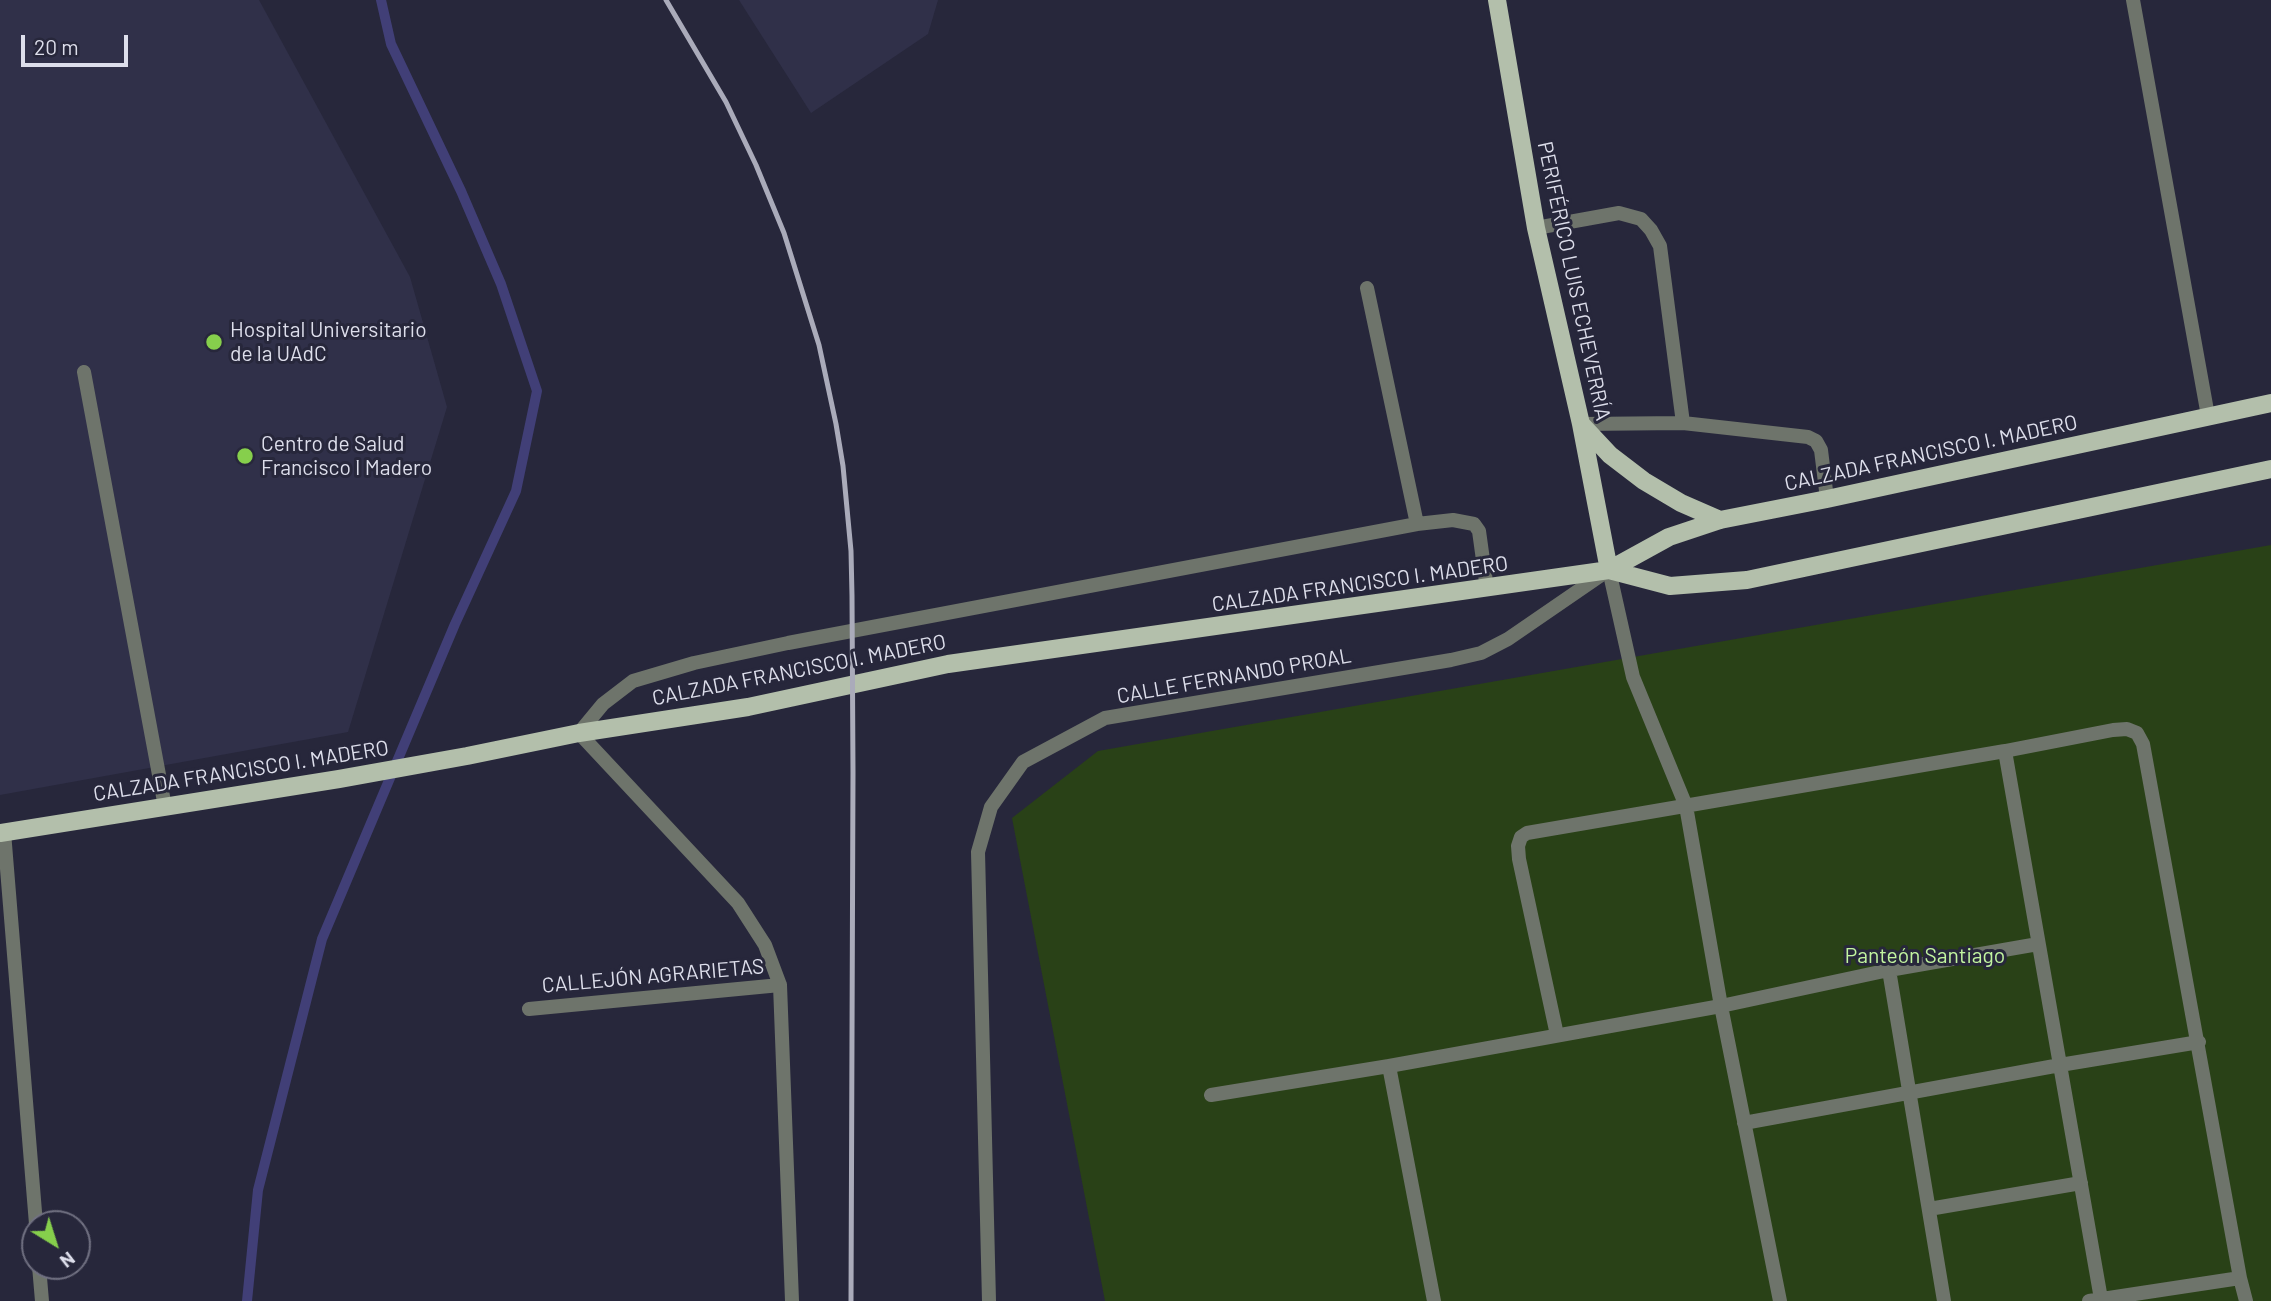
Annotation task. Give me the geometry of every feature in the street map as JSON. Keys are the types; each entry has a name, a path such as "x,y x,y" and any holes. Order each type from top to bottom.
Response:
{"main road":[{"name":"PERIFÉRICO LUIS ECHEVERRÍA","path":"1497,0 1536,228 1581,424 1609,570"},
{"name":"CALZADA FRANCISCO I. MADERO","path":"2,832 467,757 579,733 748,707 948,664 1609,570 1669,537 1720,520 2271,403"},
{"path":"1581,424 1610,455 1644,481 1681,503 1720,520"},
{"name":"CALZADA FRANCISCO I. MADERO","path":"1609,570 1670,586 1747,580 2271,469"}],"street":[{"path":"2133,0 2208,416"},
{"path":"1536,228 1619,212 1641,219 1651,230 1660,246 1683,424"},
{"path":"1367,288 1417,524"},
{"path":"84,372 165,807"},
{"path":"1581,424 1683,424 1808,437 1816,441 1821,450 1827,499"},
{"path":"792,1301 780,985 765,945 738,904 579,733 603,704 634,681 694,663 1417,524 1453,520 1474,524 1479,531 1487,589"},
{"path":"1609,570 1633,677 1686,806 1720,1006 1780,1301"},
{"name":"CALLE FERNANDO PROAL","path":"989,1301 978,852 991,807 1023,762 1105,719 1481,653 1508,639 1609,570"},
{"path":"1557,1035 1519,859 1518,846 1521,837 1527,832 2127,729 2137,733 2143,744 2246,1301"},
{"path":"2005,751 2081,1183 2095,1300 2241,1278"},
{"path":"2,832 35,1210"},
{"path":"1211,1095 1720,1006 2038,944"},
{"path":"1889,971 1944,1301"},
{"name":"CALLEJÓN AGRARIETAS","path":"529,1009 780,985"},
{"path":"1744,1123 2199,1042"},
{"path":"1389,1066 1434,1301"},
{"path":"1929,1209 2081,1183"},
{"path":"40,1280 42,1301"}],"shaded area":[{"name":"Hospital Universitario de la UAdC","path":"0,0 259,0 410,277 447,407 348,732 0,795"},
{"path":"739,0 938,0 928,34 811,113"}],"green space":[{"name":"Panteón Santiago","path":"2271,545 2271,1301 1105,1301 1012,818 1098,751"}],"waterway":[{"path":"247,1301 258,1190 322,939 455,624 516,491 537,391 501,284 461,191 391,44 381,0"}],"railway":[{"path":"666,0 726,102 784,233 819,345 843,466 851,551 852,596 851,1301"}],"place":[{"name":"Hospital Universitario de la UAdC","path":"214,342"},
{"name":"Centro de Salud Francisco I Madero","path":"245,456"}]}
